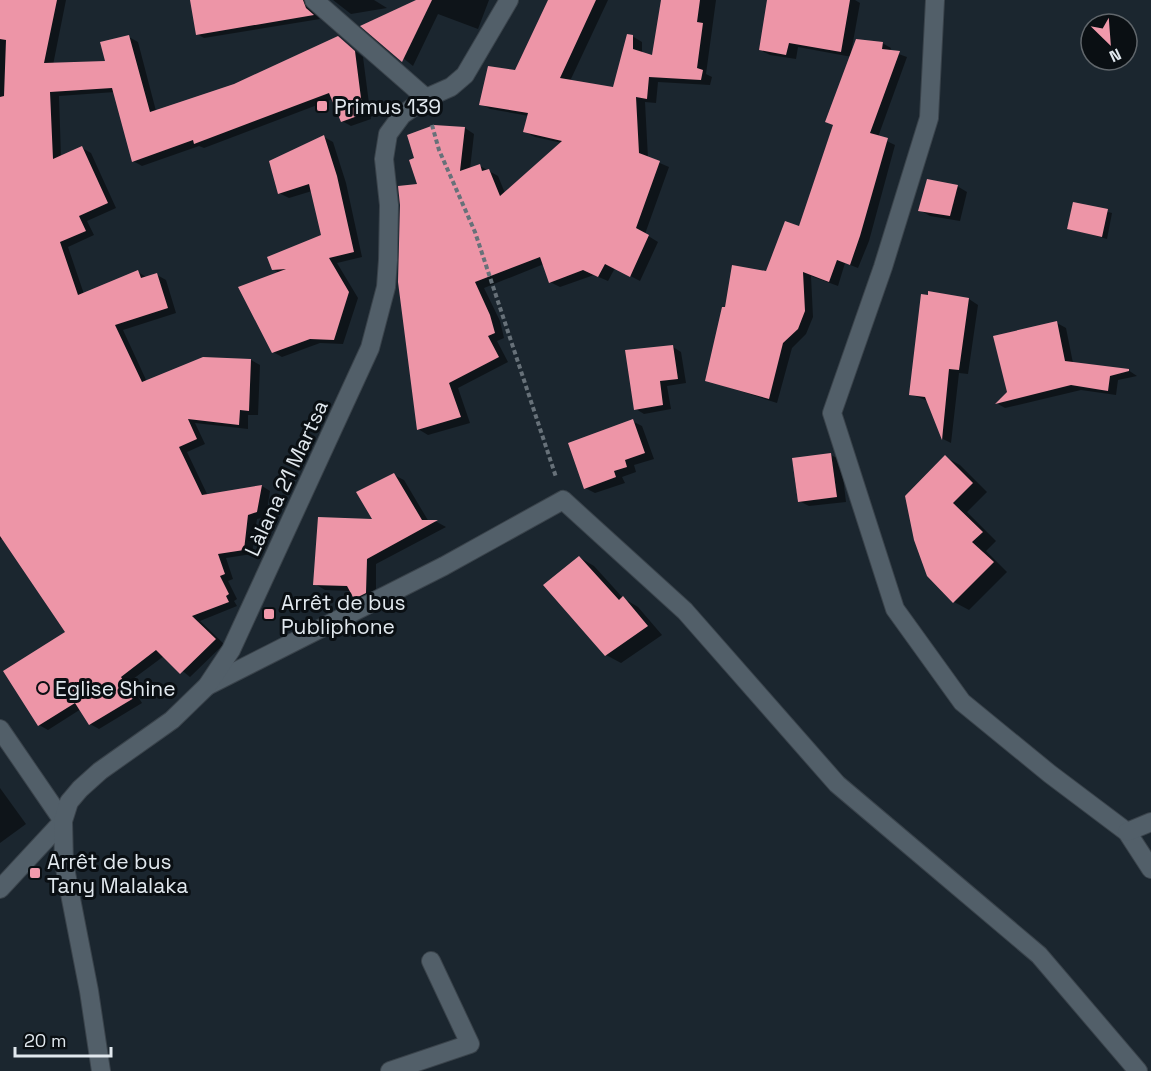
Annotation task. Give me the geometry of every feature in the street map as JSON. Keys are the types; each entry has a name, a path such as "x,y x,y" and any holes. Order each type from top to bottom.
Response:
{"street":[{"path":"314,0 426,98"},
{"name":"Làlana 21 Martsa","path":"63,821 69,802 100,771 172,720 207,686 231,650 370,348 386,287 389,205 384,159 388,134 402,115 426,98 451,87 465,75 509,0"},
{"path":"935,0 929,118 883,267 831,413 895,609 962,702 1050,774 1127,832 1151,869"},
{"path":"207,686 444,566 564,500 685,611 837,784 1039,956 1138,1071"},
{"path":"0,729 63,821 64,863 89,990 101,1071"},
{"path":"0,889 63,821"},
{"path":"1127,832 1151,822"},
{"path":"390,1071 470,1044 431,961"}],"path":[{"path":"426,98 439,150 475,232 564,500"}],"building":[{"path":"0,0 57,0 44,63 105,61 100,42 129,35 150,112 234,84 338,36 355,51 363,114 341,122 329,93 194,144 193,140 132,162 112,88 50,92 53,159 82,146 108,203 79,216 86,231 60,242 78,295 138,270 141,278 157,273 168,308 115,325 142,382 203,357 251,359 249,411 240,410 239,425 188,419 197,439 179,447 202,495 262,485 257,512 248,515 244,550 218,554 225,574 220,576 229,594 226,596 229,602 192,616 216,639 180,674 156,650 121,677 134,698 89,725 75,703 38,726 3,671 65,632 0,536 0,97 4,96 6,40 0,39"},
{"path":"190,0 303,0 306,8 314,15 196,35"},
{"path":"416,0 432,0 402,62 360,26"},
{"path":"548,0 596,0 560,78 613,87 627,34 633,35 633,49 652,55 661,0 700,0 697,22 703,23 697,68 703,70 701,80 649,77 647,99 636,97 639,153 660,161 636,228 649,235 630,277 605,264 598,277 583,270 549,283 540,257 475,282 490,315 495,333 488,336 499,357 449,383 461,417 417,430 398,282 400,205 398,186 417,184 409,160 414,158 407,135 434,125 465,127 460,171 480,164 482,171 489,169 500,196 562,141 523,132 528,113 479,105 488,66 515,70"},
{"path":"767,0 850,0 841,52 789,43 786,55 759,50"},
{"path":"856,39 883,42 882,49 900,51 870,133 888,138 850,265 837,260 829,282 803,272 805,311 798,329 783,343 769,399 705,381 722,307 725,307 732,265 766,271 785,221 799,226 833,125 825,122"},
{"path":"324,135 337,176 354,252 329,258 349,292 334,340 310,339 272,353 238,287 286,269 272,270 267,257 321,235 309,184 278,194 269,161"},
{"path":"927,179 958,185 950,216 918,211"},
{"path":"1073,202 1108,209 1102,237 1067,229"},
{"path":"928,291 969,298 959,370 949,369 942,440 925,397 909,395 921,294 928,295"},
{"path":"1057,321 1065,361 1129,369 1129,371 1110,376 1108,391 1071,385 995,404 1007,392 993,336"},
{"path":"673,345 678,379 660,381 663,405 634,410 625,350"},
{"path":"633,419 645,453 625,460 627,467 614,471 616,477 584,489 568,443"},
{"path":"831,453 837,497 798,502 792,458"},
{"path":"945,455 973,483 953,503 983,532 972,542 994,562 953,603 927,576 914,540 905,496"},
{"path":"394,473 422,520 438,520 367,559 366,593 354,599 347,586 313,585 318,517 372,519 356,492"},
{"path":"579,556 619,600 623,596 648,626 605,656 543,585"}],"place":[{"name":"Primus 139","path":"322,106"},
{"name":"Arrêt de bus Publiphone","path":"269,614"},
{"name":"Eglise Shine","path":"43,688"},
{"name":"Arrêt de bus Tany Malalaka","path":"35,873"}]}
